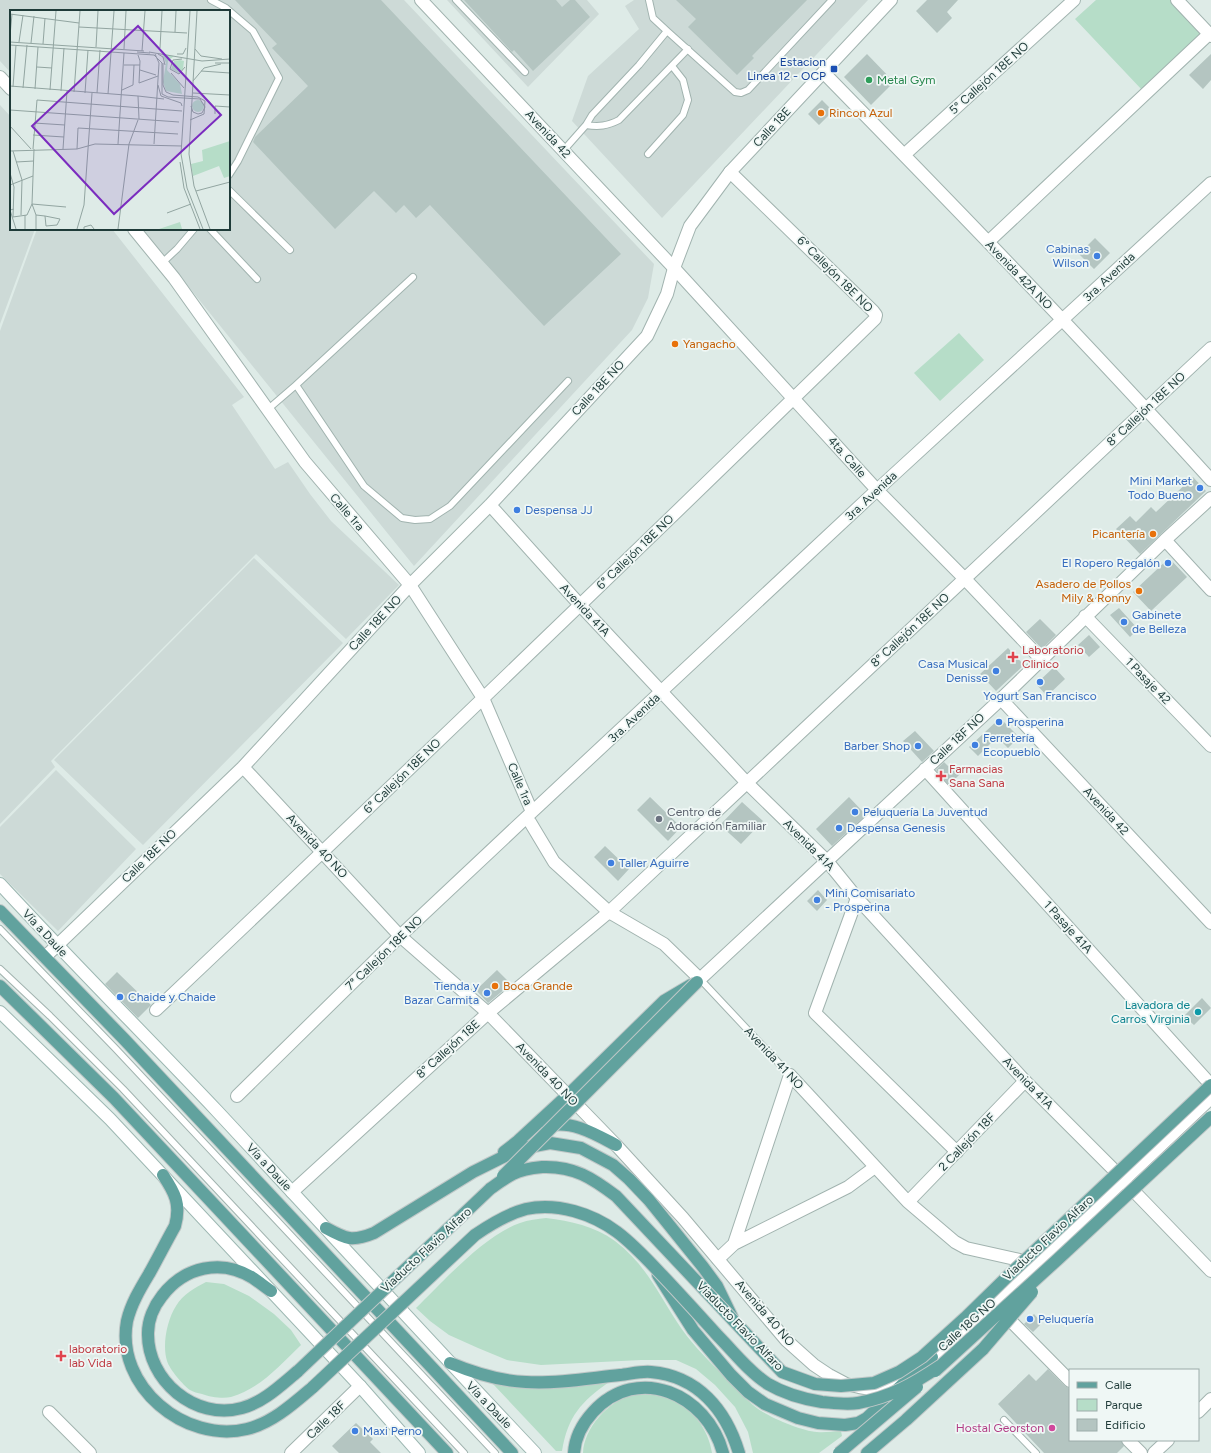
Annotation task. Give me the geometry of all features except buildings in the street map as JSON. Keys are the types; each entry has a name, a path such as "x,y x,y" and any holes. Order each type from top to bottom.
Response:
{"main road":[{"name":"Vía a Daule","path":"0,911 130,1045 512,1453"},
{"path":"326,1228 340,1236 360,1239 374,1233 473,1172 518,1141 568,1095 664,1001 699,980"},
{"path":"490,1190 545,1133 699,980"},
{"path":"0,986 114,1098 446,1453"},
{"name":"Viaducto Flavio Alfaro","path":"271,1291 253,1278 226,1268 196,1270 180,1278 168,1288 159,1300 151,1316 148,1331 148,1347 153,1363 169,1386 194,1405 209,1409 226,1410 242,1408 260,1401 298,1371 490,1190 514,1174 534,1168 557,1167 578,1172 596,1180 616,1196 782,1372 815,1384 841,1386 874,1383 899,1372 922,1357 1211,1085"},
{"name":"Viaducto Flavio Alfaro","path":"839,1453 940,1366 1211,1117"},
{"path":"518,1141 549,1126 563,1124 590,1131 616,1145"},
{"path":"473,1172 511,1153 529,1147 550,1143 581,1148 613,1165 649,1200 703,1267 717,1286 736,1324"},
{"path":"163,1175 174,1192 178,1205 178,1218 132,1305 127,1321 126,1338 128,1354 133,1370 142,1385 155,1401 169,1413 186,1423 206,1430 227,1432 247,1429 268,1421 291,1406 464,1244 491,1224 508,1215 527,1209 557,1208 573,1211 604,1223 617,1232 634,1246 756,1374 767,1383 794,1395 810,1400 840,1404 858,1403 889,1394 909,1386 940,1366"},
{"path":"867,1453 906,1420 983,1349 1057,1260"},
{"path":"650,1263 693,1330 748,1392 764,1404 792,1416 818,1423 858,1423 867,1418 932,1357"},
{"path":"450,1363 479,1374 526,1382 549,1382 650,1372 670,1375 687,1382 702,1392 714,1404 726,1420 736,1442 739,1453"},
{"path":"574,1453 574,1445 585,1421 598,1407 613,1395 632,1388 663,1390 679,1396 704,1416 714,1429 721,1444 723,1453"}],"street":[{"name":"Avenida 42","path":"422,0 674,268"},
{"name":"Calle 18E","path":"674,268 690,226 730,172 891,0"},
{"name":"5° Callejón 18E NO","path":"904,155 1074,0"},
{"path":"988,242 1210,35 1177,0"},
{"name":"Avenida 42A NO","path":"824,73 988,242 1211,480"},
{"path":"0,77 10,88"},
{"name":"6° Callejón 18E NO","path":"156,1010 322,853 795,399 875,319 876,316 873,311 730,172"},
{"name":"3ra. Avenida","path":"531,817 877,490 1211,183"},
{"name":"Calle 1ra","path":"135,230 178,284 304,462 410,585 483,698 531,817"},
{"name":"4ta. Calle","path":"674,268 877,490 1041,659"},
{"name":"Calle 18E NO","path":"45,957 243,767 410,585 490,505 647,336 667,294 674,268"},
{"name":"8° Callejón 18E NO","path":"609,912 1211,348"},
{"name":"Calle 18F NO","path":"699,980 1001,699 1085,616 1211,498"},
{"name":"Avenida 41A","path":"490,505 580,605 747,783 827,861 857,898 1025,1081 1211,1271"},
{"path":"1165,540 1211,590"},
{"name":"1 Pasaje 42","path":"1085,616 1211,746"},
{"name":"Avenida 42","path":"1001,699 1211,923"},
{"name":"Avenida 40 NO","path":"243,767 400,936 488,1014 616,1145 718,1258 786,1340 800,1354 829,1375 846,1384"},
{"name":"1 Pasaje 41A","path":"925,769 1211,1085"},
{"name":"Avenida 41 NO","path":"531,817 554,862 609,912 664,944 699,980"},
{"name":"7° Callejón 18E NO","path":"237,1096 400,936 531,817"},
{"name":"Vía a Daule","path":"0,884 56,945 153,1044 535,1453"},
{"path":"857,898 816,1013 957,1152"},
{"name":"8° Callejón 18E","path":"292,1192 488,1014 609,912"},
{"path":"0,1012 101,1110 163,1175 360,1386 419,1453"},
{"path":"734,1244 790,1075"},
{"name":"Avenida 41 NO","path":"790,1075 908,1202 955,1242 966,1248 1035,1264"},
{"name":"2 Callejón 18F","path":"908,1202 1025,1081"},
{"name":"Calle 18G NO","path":"846,1384 859,1388 871,1389 885,1385 898,1380 932,1357 1035,1264 1211,1098"},
{"path":"718,1258 734,1244 848,1187 874,1167"},
{"path":"993,1302 1069,1380"},
{"name":"Calle 18F","path":"291,1453 360,1386"},
{"path":"1199,1411 1211,1399"},
{"path":"50,1412 90,1453"},
{"path":"1129,1441 1141,1453"},
{"path":"1154,1453 1167,1441"}],"lane":[{"path":"211,0 228,10"},
{"path":"456,0 525,72"},
{"path":"649,0 653,18 735,92 741,93 748,90 832,0"},
{"path":"230,12 253,32 279,78 238,161 230,173"},
{"path":"563,150 586,125 592,114 640,65 667,31"},
{"path":"586,125 597,127 608,126 619,120 688,49"},
{"path":"648,154 683,115 688,100 683,80 672,66"},
{"path":"230,191 290,250"},
{"path":"162,263 177,249 193,230"},
{"path":"211,230 257,279"},
{"path":"267,410 413,277"},
{"path":"296,385 364,486 402,518 415,520 430,519 450,506 568,381"},
{"path":"0,930 115,1048 495,1453"},
{"path":"0,969 50,1016 128,1094 464,1453"},
{"name":"Avenida 41 NO","path":"699,980 790,1075"},
{"path":"1004,1420 1036,1453"}],"shaded area":[{"path":"0,0 404,0 654,264 648,298 632,330 414,566 143,230 230,230 230,10 10,10 10,72 0,61"},
{"path":"447,0 587,0 599,14 528,87"},
{"path":"634,0 868,0 662,218 572,121 588,76 639,29 625,6"},
{"path":"0,105 10,116 10,230 35,230 0,324"},
{"path":"37,230 113,230 244,397 232,405 275,469 288,462 331,521 399,585 346,639 256,554 51,761 55,767 0,824 0,331"},
{"path":"254,558 343,643 143,845 54,760"},
{"path":"56,770 136,849 58,931 0,874 0,827"}],"green space":[{"path":"1096,0 1172,0 1204,33 1143,91 1075,19"},
{"path":"959,333 984,360 940,401 914,373"},
{"path":"546,1218 591,1228 615,1241 635,1259 650,1278 677,1322 703,1355 740,1393 759,1409 774,1418 802,1429 820,1432 841,1431 842,1436 819,1453 753,1453 748,1432 735,1407 715,1385 696,1369 676,1360 641,1360 541,1365 507,1360 449,1335 416,1308 478,1248 492,1238 506,1229 520,1223"},
{"path":"206,1282 224,1284 249,1296 274,1314 291,1330 301,1345 269,1376 251,1388 231,1397 213,1397 190,1390 180,1381 167,1361 165,1340 170,1318 176,1306 186,1295"},
{"path":"497,1382 588,1384 609,1382 583,1403 572,1419 568,1428 562,1451 556,1451 493,1384"},
{"path":"651,1394 670,1399 678,1403 692,1414 703,1428 712,1453 583,1453 584,1444 588,1434 593,1425 606,1409 624,1398 633,1395"}],"place":[{"name":"Estacion Linea 12 - OCP","path":"834,69"},
{"name":"Metal Gym","path":"869,80"},
{"name":"Rincon Azul","path":"821,113"},
{"name":"Cabinas Wilson","path":"1097,256"},
{"name":"Yangacho","path":"675,344"},
{"name":"Mini Market Todo Bueno","path":"1200,488"},
{"name":"Despensa JJ","path":"517,510"},
{"name":"Picantería","path":"1153,534"},
{"name":"El Ropero Regalón","path":"1168,563"},
{"name":"Asadero de Pollos Mily & Ronny","path":"1139,591"},
{"name":"Gabinete de Belleza","path":"1124,622"},
{"name":"Laboratorio Clinico","path":"1013,657"},
{"name":"Casa Musical Denisse","path":"996,671"},
{"name":"Yogurt San Francisco","path":"1040,682"},
{"name":"Prosperina","path":"999,722"},
{"name":"Ferretería Ecopueblo","path":"975,745"},
{"name":"Barber Shop","path":"918,746"},
{"name":"Farmacias Sana Sana","path":"941,776"},
{"name":"Peluquería La Juventud","path":"855,812"},
{"name":"Centro de Adoración Familiar","path":"659,819"},
{"name":"Despensa Genesis","path":"839,828"},
{"name":"Taller Aguirre","path":"611,863"},
{"name":"Mini Comisariato - Prosperina","path":"817,900"},
{"name":"Boca Grande","path":"495,986"},
{"name":"Tienda y Bazar Carmita","path":"487,993"},
{"name":"Chaide y Chaide","path":"120,997"},
{"name":"Lavadora de Carros Virginia","path":"1198,1012"},
{"name":"Peluquería","path":"1030,1319"},
{"name":"laboratorio lab Vida","path":"61,1356"},
{"name":"Hostal Georston","path":"1052,1428"},
{"name":"Maxi Perno","path":"355,1431"}]}
